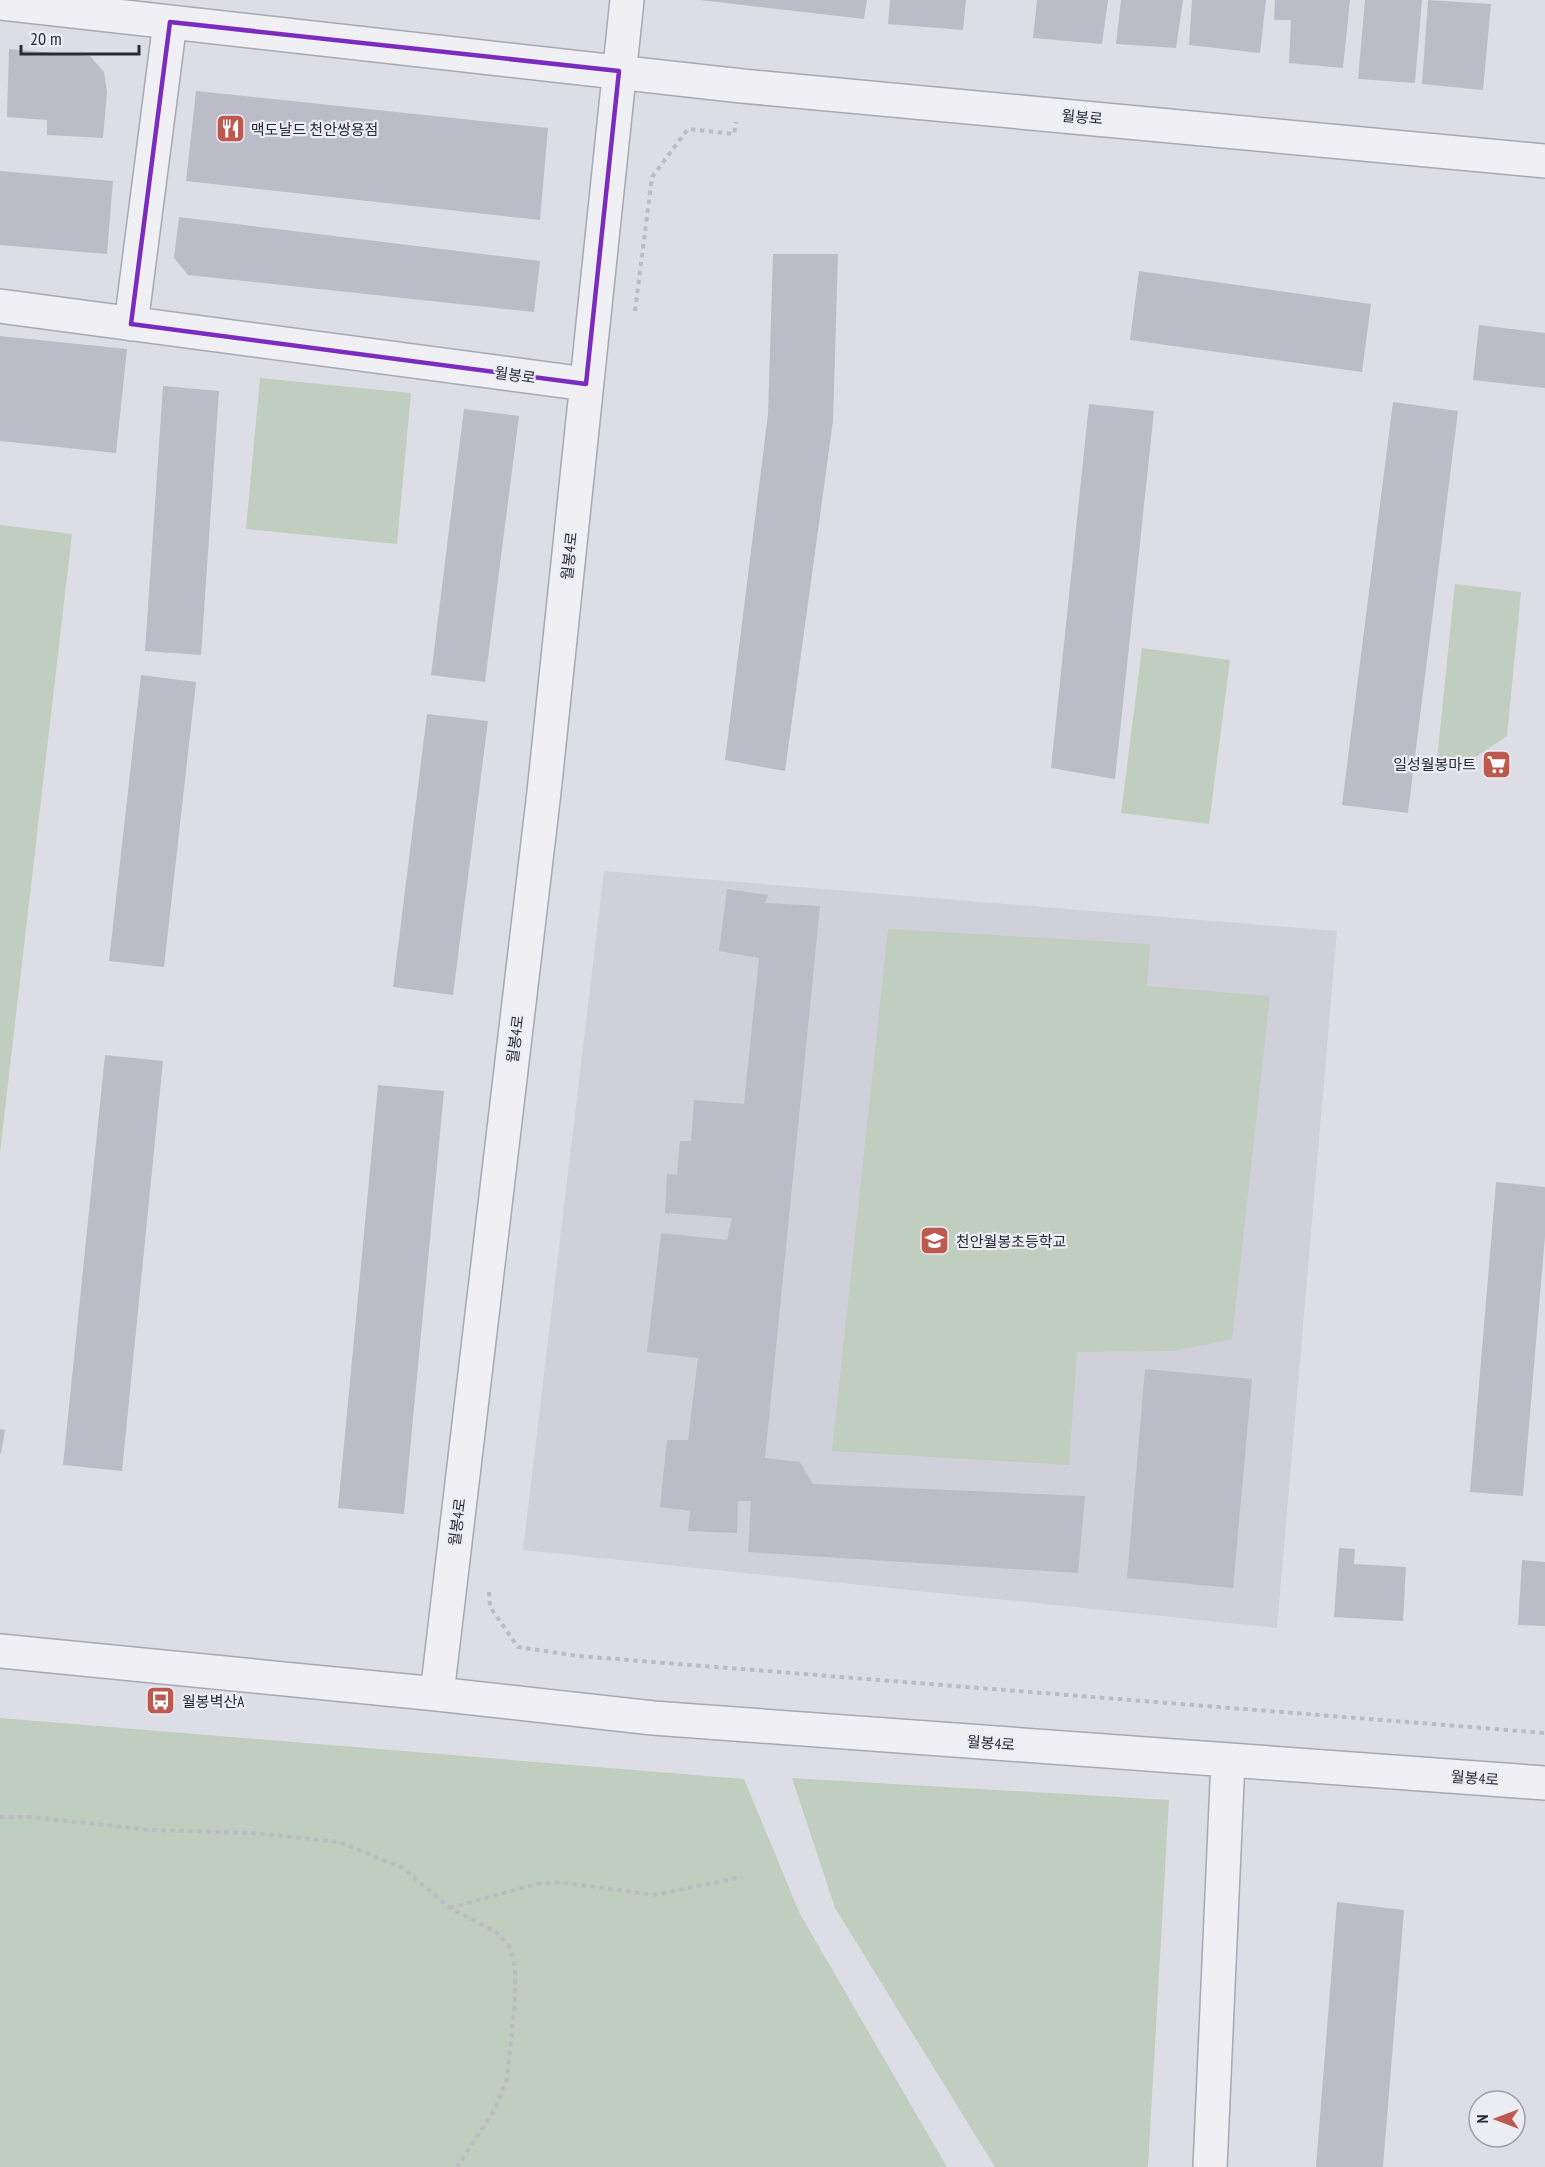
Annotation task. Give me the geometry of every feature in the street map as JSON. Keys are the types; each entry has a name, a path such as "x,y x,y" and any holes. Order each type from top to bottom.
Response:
{"street":[{"path":"586,384 627,0"},
{"name":"월봉로","path":"0,3 742,86 1545,160"},
{"path":"131,324 171,22"},
{"name":"월봉로","path":"0,306 586,384"},
{"name":"월봉4로","path":"437,1694 544,792 586,384"},
{"name":"월봉4로","path":"0,1651 437,1694 653,1718 1545,1783"},
{"path":"1210,2167 1228,1760"}],"path":[{"path":"634,317 652,177 688,129 734,134 742,86"},
{"path":"488,1584 490,1607 518,1647 558,1653 1545,1733"},
{"path":"0,1817 31,1816 151,1830 253,1833 339,1842 404,1868 450,1908 496,1932 509,1946 515,1968 515,2002 507,2079 495,2109 457,2167"},
{"path":"450,1908 536,1884 559,1882 654,1895 742,1877"}],"highlighted area":[{"path":"170,22 619,71 586,384 131,324"}],"shaded area":[{"name":"천안월봉초등학교","path":"604,871 1337,931 1277,1628 523,1550"}],"green space":[{"path":"260,378 411,393 397,544 246,529"},
{"path":"0,525 72,534 0,1152"},
{"path":"1455,584 1521,592 1507,736 1468,762 1437,759"},
{"path":"1142,648 1230,660 1209,824 1121,813"},
{"path":"888,929 1150,944 1147,986 1270,996 1232,1339 1175,1351 1077,1352 1069,1465 832,1451"},
{"path":"0,1718 744,1779 800,1914 947,2167 0,2167"},
{"path":"792,1778 1169,1800 1148,2167 995,2167 835,1908"}],"building":[{"path":"700,0 867,0 864,19"},
{"path":"890,0 966,0 963,30 888,24"},
{"path":"1037,0 1108,0 1102,44 1033,38"},
{"path":"1121,0 1183,0 1176,48 1116,44"},
{"path":"1192,0 1266,0 1260,53 1189,45"},
{"path":"1275,0 1350,0 1343,68 1289,63 1291,20 1274,20"},
{"path":"1365,0 1422,0 1415,83 1358,79"},
{"path":"1428,0 1491,4 1483,90 1422,84"},
{"path":"9,49 90,56 104,72 107,92 103,138 47,135 47,120 7,117"},
{"path":"196,91 548,128 540,220 186,181"},
{"path":"0,171 113,181 107,254 0,245"},
{"path":"179,217 540,261 534,312 188,275 174,258"},
{"path":"773,254 838,254 833,421 785,771 725,760 768,414"},
{"path":"1139,271 1371,304 1362,372 1130,340"},
{"path":"1479,325 1545,333 1545,388 1473,380"},
{"path":"0,336 127,349 116,453 0,441"},
{"path":"163,386 219,391 201,655 145,651"},
{"path":"1393,402 1458,411 1408,813 1342,805"},
{"path":"1089,404 1154,411 1115,779 1051,768"},
{"path":"464,409 519,416 485,682 431,675"},
{"path":"141,675 196,682 164,967 109,961"},
{"path":"427,714 488,721 453,995 393,987"},
{"path":"727,889 768,895 765,903 820,906 765,1458 800,1462 813,1484 1085,1496 1078,1573 748,1552 751,1501 738,1501 737,1533 688,1531 690,1511 660,1507 667,1440 688,1440 698,1358 647,1352 661,1233 727,1240 732,1218 665,1213 667,1174 677,1175 680,1141 691,1141 694,1100 744,1104 759,958 719,951"},
{"path":"105,1055 163,1061 122,1471 63,1465"},
{"path":"378,1085 444,1091 404,1514 338,1508"},
{"path":"1496,1182 1545,1187 1545,1236 1523,1496 1470,1492"},
{"path":"1145,1369 1252,1379 1233,1588 1127,1578"},
{"path":"0,1429 5,1430 1,1454 0,1453"},
{"path":"1339,1548 1355,1549 1354,1564 1406,1567 1403,1621 1334,1617"},
{"path":"1522,1560 1545,1562 1545,1626 1518,1625"},
{"path":"1337,1902 1404,1910 1383,2167 1316,2167"}],"place":[{"name":"맥도날드 천안쌍용점","path":"230,129"},
{"name":"일성월봉마트","path":"1497,764"},
{"name":"천안월봉초등학교","path":"935,1241"},
{"name":"월봉벽산A","path":"161,1701"}]}
